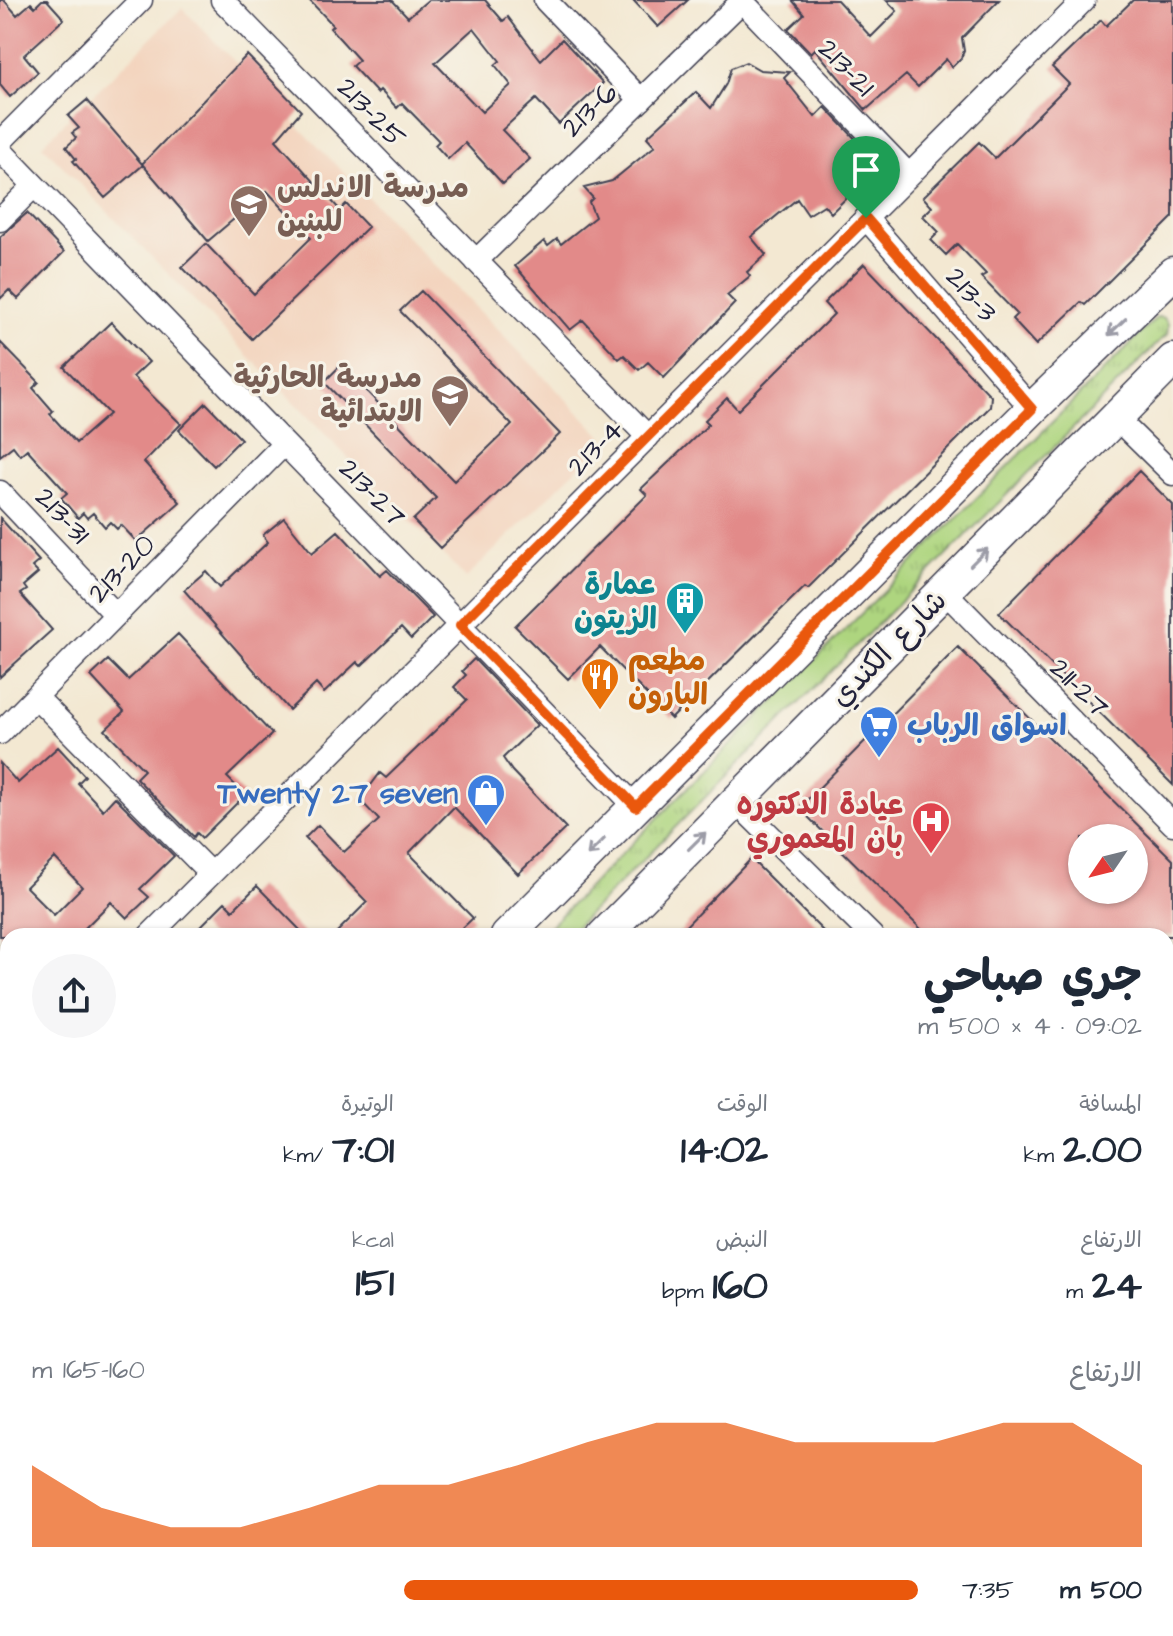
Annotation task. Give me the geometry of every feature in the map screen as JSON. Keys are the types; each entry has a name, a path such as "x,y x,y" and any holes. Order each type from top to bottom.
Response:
{"street":[{"path":"0,142 141,0"},
{"name":"213-25","path":"222,0 648,437"},
{"path":"545,0 641,100"},
{"name":"213-6","path":"476,261 743,0"},
{"name":"213-21","path":"743,0 909,175"},
{"name":"213-4","path":"157,928 1084,0"},
{"name":"213-27","path":"0,150 636,807"},
{"path":"0,220 34,186"},
{"name":"213-3","path":"866,218 1032,409"},
{"path":"515,928 1032,409 1160,304 1173,273"},
{"name":"شارع الكندي","path":"611,928 1173,360"},
{"path":"1116,418 1173,474"},
{"name":"213-20","path":"0,733 284,444"},
{"name":"213-31","path":"0,492 116,615"},
{"name":"211-27","path":"944,591 1173,824"},
{"path":"36,697 211,874"},
{"path":"736,802 864,928"}],"shaded area":[{"path":"182,8 606,440 466,578 42,145"}],"green space":[{"path":"1157,317 1164,318 1168,324 1167,334 575,928 548,928"}],"building":[{"path":"0,0 4,0 17,15 31,3 35,7 42,0 47,0 64,19 24,55 38,72 10,97 0,85"},
{"path":"309,0 392,0 408,17 428,0 485,0 503,21 508,17 541,60 562,39 603,83 559,124 536,99 502,130 530,159 503,184 465,143 448,159 435,145 439,141 402,103 397,108 380,90 377,93 352,66 359,60 330,28 333,25","holes":["474,28 500,61 495,65 511,85 482,112 435,63"]},
{"path":"633,0 688,0 658,27"},
{"path":"792,0 837,0 871,37 897,11 886,0 999,0 962,38 964,51 952,67 946,59 918,87 906,75 866,110 815,49 811,53 788,29 804,14"},
{"path":"1133,0 1173,0 1173,217 1085,305 1081,302 1036,345 1012,319 1017,314 981,277 986,274 957,244 946,255 931,240 939,232 923,216 932,207 923,197 979,142 995,158 1069,84 1052,67 1101,20 1106,26"},
{"path":"247,55 301,111 276,140 340,210 346,204 368,227 252,339 182,267 206,244 254,294 311,238 267,191 208,241 143,165 105,198 73,161 76,159 66,147 76,138 72,133 79,128 68,116 87,100 142,164"},
{"path":"746,62 760,70 790,72 784,78 815,117 825,107 880,165 831,213 824,205 808,215 797,199 751,237 766,255 747,272 750,276 727,295 735,303 664,378 648,362 639,370 624,355 619,359 583,320 570,330 515,266 544,241 548,246 557,239 561,244 595,217 589,202 593,198 584,188 612,181 655,146 647,137 696,92 711,108 726,84 731,68"},
{"path":"27,213 64,252 18,299 9,290 0,299 0,237"},
{"path":"864,264 991,396 990,407 671,719 600,647 568,679 515,626 647,495 641,489 709,424 705,420 727,398 738,410 834,314 824,303"},
{"path":"421,291 560,434 440,548 413,520 436,498 324,382 341,365 454,481 512,425 400,311"},
{"path":"111,322 149,362 133,377 181,424 144,462 180,502 136,541 121,525 117,529 110,522 105,527 93,513 87,518 83,513 78,518 61,498 67,493 27,449 20,455 13,446 0,456 0,342 39,382 33,388 53,411 50,414 76,443 109,414 64,367"},
{"path":"206,403 241,439 214,466 179,430"},
{"path":"1139,471 1173,505 1173,785 999,613"},
{"path":"0,518 39,561 32,567 38,573 23,586 26,590 20,594 52,630 0,677"},
{"path":"284,518 312,553 338,531 380,576 387,570 433,617 411,639 401,628 361,666 357,662 324,693 316,684 289,710 184,590 206,571 220,587 268,542 263,535"},
{"path":"178,634 272,734 227,777 245,795 202,838 197,833 194,837 136,778 144,770 105,730 124,712 91,676 108,660 128,680"},
{"path":"958,647 1137,824 1068,824 1068,904 1148,904 1148,835 1173,860 1173,928 920,928 799,808"},
{"path":"474,659 537,725 503,758 566,828 518,874 454,807 409,853 473,918 462,928 341,928 367,902 305,838 318,825 344,852 379,820 360,800 380,773 386,778 467,700 454,687 466,675 462,671"},
{"path":"58,747 85,776 78,783 103,810 115,797 174,856 140,889 149,897 127,918 111,902 85,928 0,928 0,763 18,783","holes":["55,858 82,887 54,915 26,887"]},
{"path":"751,859 820,928 684,928"},
{"path":"257,886 298,928 200,927 225,902 233,910"}],"place":[{"name":"مدرسة الاندلس للبنين","path":"249,238"},
{"name":"مدرسة الحارثية الابتدائية","path":"450,428"},
{"name":"عمارة الزيتون","path":"685,635"},
{"name":"مطعم البارون","path":"600,711"},
{"name":"اسواق الرباب","path":"879,759"},
{"name":"Twenty 27 seven","path":"486,827"},
{"name":"عيادة الدكتوره بان المعموري","path":"931,855"}],"route":[{"path":"866,218 1032,409 636,807 460,625 866,218"}]}
